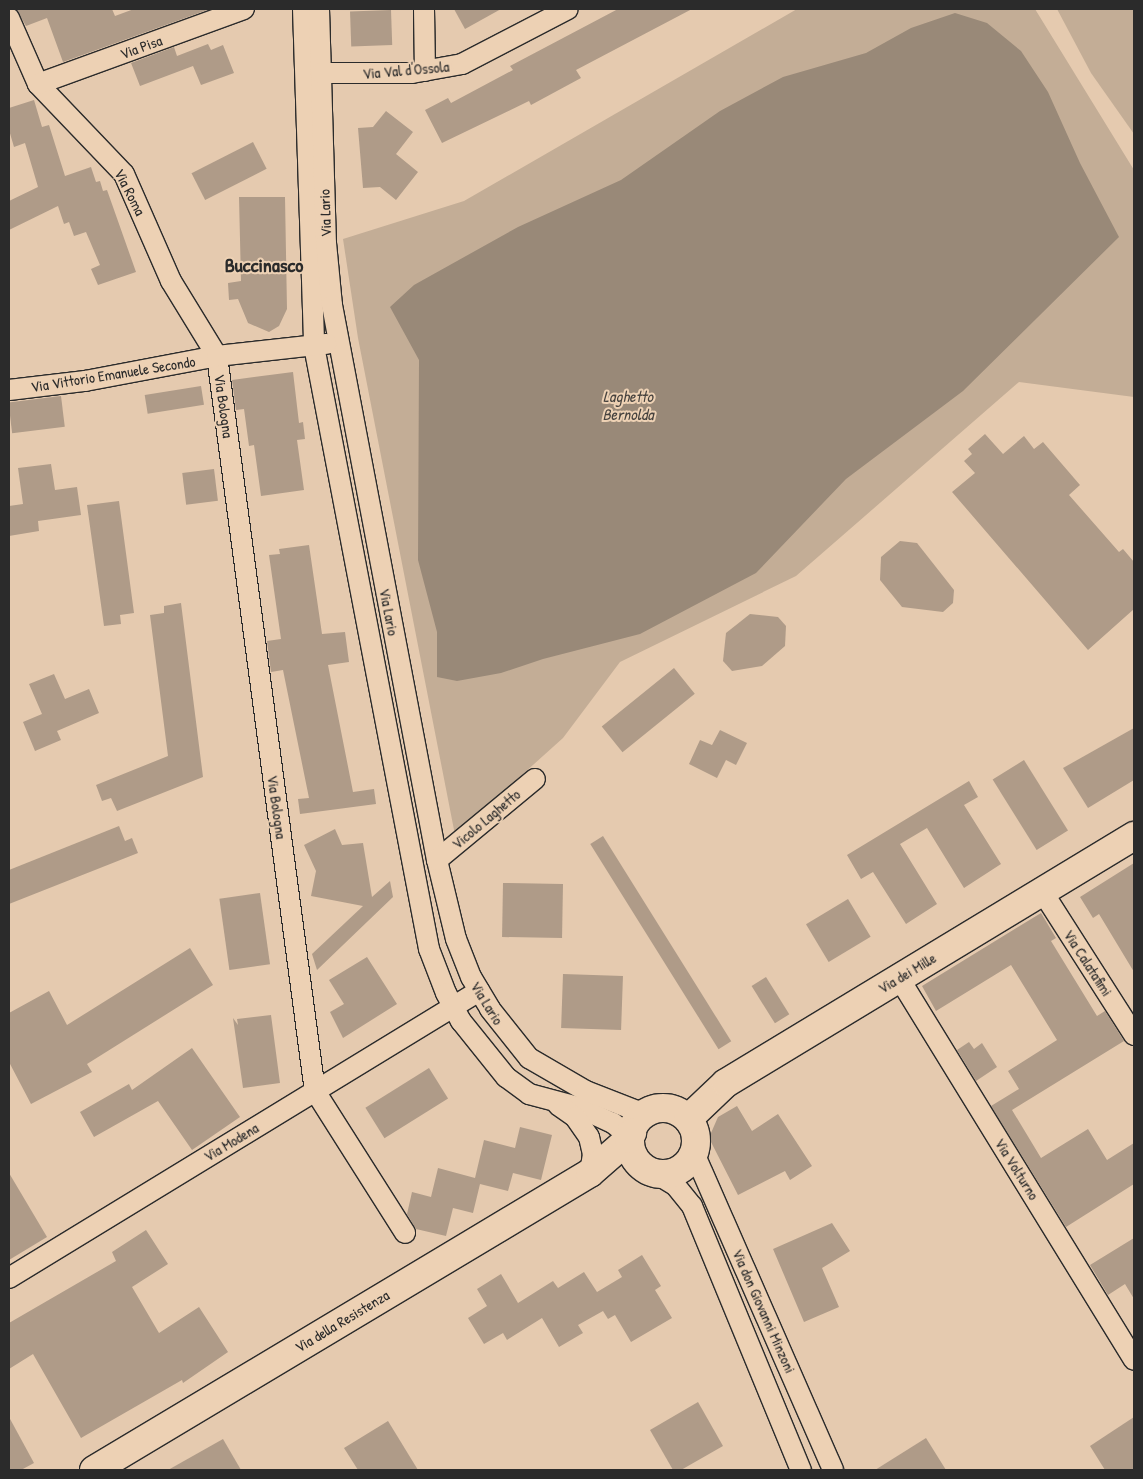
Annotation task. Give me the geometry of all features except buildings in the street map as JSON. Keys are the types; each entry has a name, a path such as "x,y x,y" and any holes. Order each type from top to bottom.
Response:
{"street":[{"name":"Via Pisa","path":"38,84 244,9"},
{"name":"Via Lario","path":"303,9 314,346 418,908 434,964 453,1006 481,1049 506,1077 529,1094 594,1113 613,1123 631,1140"},
{"name":"Via Lario","path":"320,9 326,243 338,342 437,860 456,939 479,991 514,1042 538,1064 586,1091 637,1110 651,1110"},
{"path":"424,9 425,71"},
{"name":"Via Val d'Ossola","path":"321,73 425,71 474,59 568,9"},
{"name":"Via Roma","path":"9,18 38,84 124,174 171,281 218,356"},
{"name":"Via Vittorio Emanuele Secondo","path":"9,390 68,383 218,356 338,342"},
{"name":"Via Bologna","path":"218,356 315,1091 405,1233"},
{"name":"Vicolo Laghetto","path":"437,860 536,779"},
{"name":"Via dei Mille","path":"688,1119 719,1087 1134,836"},
{"name":"Via Calatafimi","path":"1042,891 1134,1035"},
{"name":"Via Volturno","path":"899,978 1134,1360"},
{"name":"Via Modena","path":"9,1278 479,991"},
{"name":"Via Lario","path":"544,1099 569,1112 586,1132 592,1149 590,1173"},
{"path":"668,1108 688,1119 696,1138 694,1153 678,1170 653,1172 640,1164 631,1140 639,1119 651,1110 668,1108"},
{"name":"Via della Resistenza","path":"94,1470 590,1173 631,1140"},
{"name":"Via don Giovanni Minzoni","path":"694,1153 833,1470"},
{"name":"Via della Resistenza","path":"590,1173 618,1166 653,1172"},
{"name":"Via don Giovanni Minzoni","path":"653,1172 680,1189 692,1206 801,1470"}],"shaded area":[{"name":"Laghetto Bernolda","path":"797,9 1035,9 1134,170 1134,397 1019,382 796,576 620,662 563,738 455,835 358,338 343,239 464,201"},
{"path":"1057,9 1134,9 1134,134 1091,73"}],"water":[{"name":"Laghetto Bernolda","path":"955,13 987,23 1021,51 1048,92 1080,163 1119,237 963,391 846,479 756,573 640,634 543,659 501,673 457,681 437,677 437,632 418,560 419,360 390,307 414,285 518,227 621,180 720,111 783,77 866,53 911,28"}],"district":[{"name":"Buccinasco","path":"264,264"}]}
